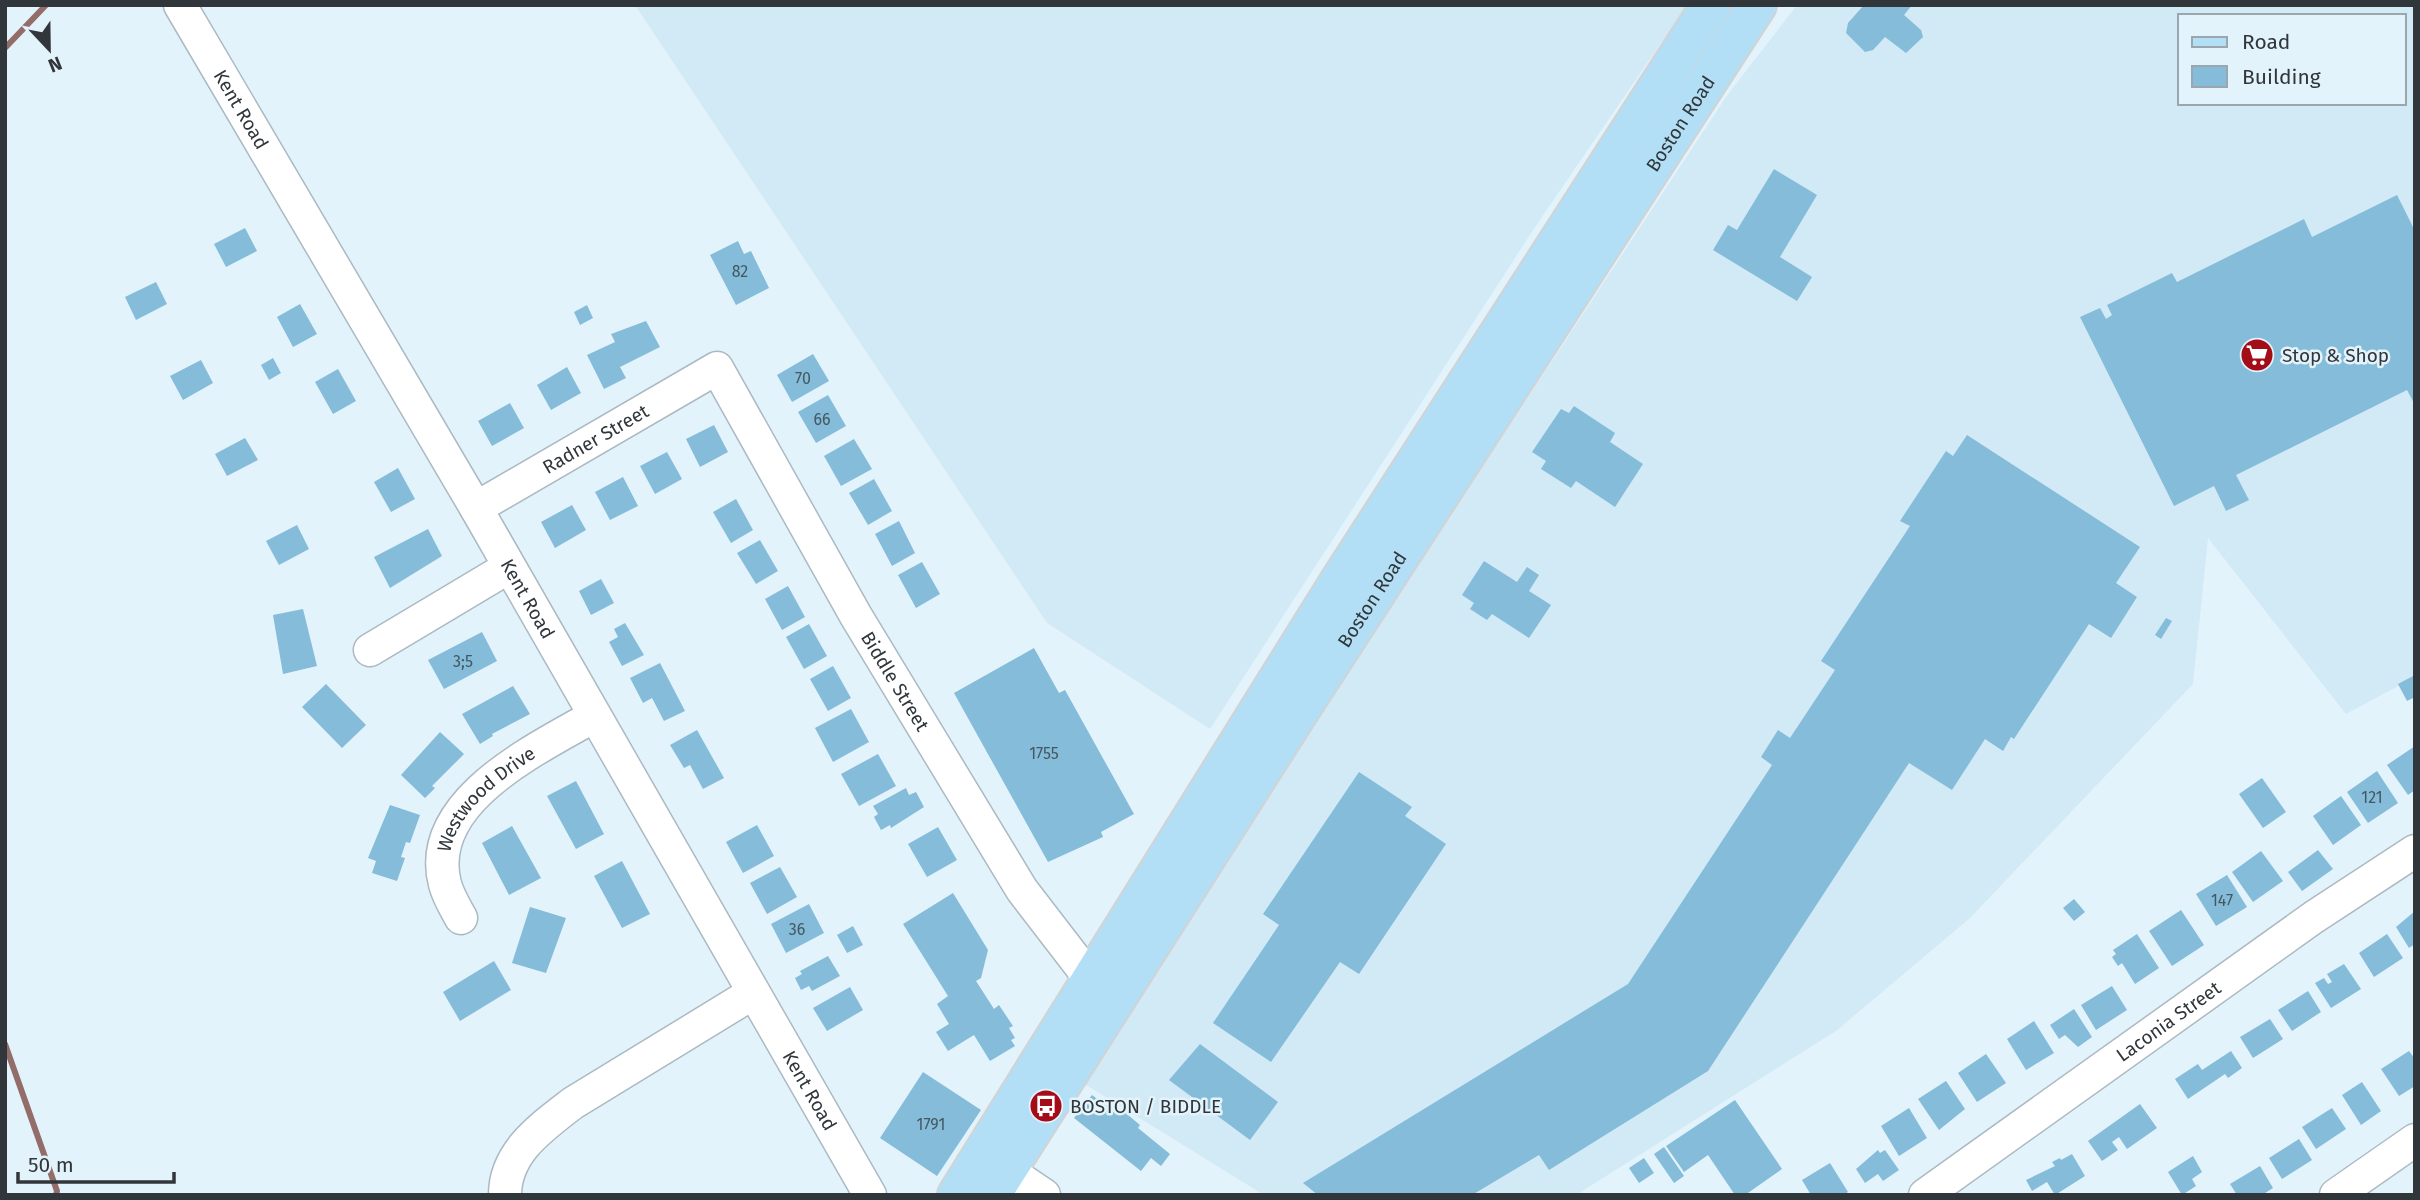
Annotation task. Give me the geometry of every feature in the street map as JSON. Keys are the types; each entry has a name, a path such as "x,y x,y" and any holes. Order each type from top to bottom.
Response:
{"main road":[{"name":"Boston Road","path":"957,1195 1339,582 1711,5"},
{"name":"Boston Road","path":"999,1182 1298,713 1757,5"}],"street":[{"name":"Kent Road","path":"180,5 476,508 870,1195"},
{"name":"Radner Street","path":"476,508 717,368"},
{"name":"Biddle Street","path":"717,368 856,616 1008,867 1092,981"},
{"path":"370,650 509,567"},
{"name":"Westwood Drive","path":"461,918 445,886 442,870 449,838 464,808 500,772 594,716"},
{"name":"Laconia Street","path":"1924,1195 2303,925 2415,851"},
{"path":"505,1195 505,1179 522,1145 549,1122 573,1103 753,993"},
{"path":"2336,1195 2415,1140"},
{"path":"999,1182 1044,1195"}],"shaded area":[{"path":"635,5 1687,5 1537,224 1210,729 1047,623"},
{"path":"1797,5 2415,5 2415,677 2346,714 2208,538 2193,684 1970,918 1836,1031 1576,1195 1264,1195 1078,1080 1726,97"}],"building":[{"path":"1864,5 1912,5 1904,15 1921,30 1923,37 1906,53 1885,37 1873,50 1865,52 1846,33 1848,23"},
{"path":"1774,169 1817,195 1780,257 1812,277 1797,301 1713,250 1728,225 1737,230"},
{"name":"Stop & Shop","path":"2397,195 2415,231 2415,405 2407,390 2236,475 2249,500 2226,511 2214,486 2174,506 2080,317 2100,308 2106,319 2112,315 2107,305 2172,273 2177,282 2304,219 2312,237"},
{"path":"245,228 257,251 226,267 214,244"},
{"path":"738,241 744,254 751,251 769,288 736,305 710,255"},
{"path":"156,282 167,304 136,320 125,297"},
{"path":"300,304 317,334 293,347 277,317"},
{"path":"587,305 593,318 580,325 574,312"},
{"path":"646,321 660,347 620,367 626,378 604,389 587,355 615,342 611,334"},
{"path":"813,354 829,381 792,402 777,375"},
{"path":"273,358 281,373 269,380 261,365"},
{"path":"201,360 213,383 183,400 170,376"},
{"path":"567,367 581,393 551,410 537,385"},
{"path":"338,369 356,401 333,414 315,382"},
{"path":"828,395 846,426 816,443 798,412"},
{"path":"510,403 524,428 492,446 478,421"},
{"path":"1574,406 1615,433 1610,442 1643,464 1615,507 1576,481 1571,488 1541,469 1546,461 1532,452 1561,409 1569,413"},
{"path":"714,425 728,452 700,467 686,439"},
{"path":"1967,435 2140,547 2116,583 2137,597 2111,638 2089,624 2014,739 2011,737 2003,751 1985,739 1952,790 1909,763 1708,1071 1549,1170 1539,1155 1472,1195 1318,1195 1303,1183 1628,984 1772,765 1761,757 1778,730 1790,738 1835,670 1821,661 1910,526 1900,521 1946,451 1953,456"},
{"path":"245,438 258,460 227,476 215,454"},
{"path":"854,439 872,469 841,486 824,456"},
{"path":"667,452 682,479 655,494 640,466"},
{"path":"398,468 415,499 391,512 374,482"},
{"path":"623,477 638,506 610,520 595,492"},
{"path":"874,479 892,511 868,525 849,493"},
{"path":"736,499 753,530 731,543 713,512"},
{"path":"572,505 586,530 555,548 541,522"},
{"path":"899,521 915,553 892,566 875,534"},
{"path":"297,525 309,549 279,565 266,541"},
{"path":"428,529 442,556 390,588 374,557"},
{"path":"760,540 778,571 756,584 737,553"},
{"path":"1484,561 1517,582 1527,567 1539,575 1529,591 1551,605 1529,638 1492,614 1487,620 1470,609 1474,603 1462,595"},
{"path":"922,562 940,594 916,608 898,575"},
{"path":"601,579 614,603 591,615 579,591"},
{"path":"788,586 805,617 782,630 765,599"},
{"path":"303,609 317,666 283,674 273,615"},
{"path":"2166,618 2172,621 2161,639 2155,635"},
{"path":"625,623 644,655 622,666 609,642 618,637 614,629"},
{"path":"809,624 827,656 804,669 786,637"},
{"path":"482,632 497,661 444,689 428,660"},
{"path":"1034,648 1059,693 1065,690 1134,814 1101,832 1103,837 1048,862 954,693"},
{"path":"660,663 685,711 664,721 652,698 643,703 630,678"},
{"path":"833,666 851,698 828,711 810,679"},
{"path":"2415,675 2415,697 2407,701 2398,684"},
{"path":"326,684 366,725 342,748 302,707"},
{"path":"513,686 530,714 492,734 493,736 480,744 462,714"},
{"path":"851,709 869,742 833,762 815,728"},
{"path":"697,730 724,778 703,789 690,765 684,768 670,745"},
{"path":"440,732 464,754 432,786 435,788 425,798 401,775"},
{"path":"2415,746 2415,790 2408,795 2387,765"},
{"path":"878,754 896,786 859,806 841,774"},
{"path":"2377,771 2398,803 2368,823 2347,792"},
{"path":"1359,772 1412,807 1405,816 1446,844 1359,974 1340,962 1271,1062 1213,1023 1279,925 1263,914"},
{"path":"2262,778 2286,812 2263,828 2239,794"},
{"path":"576,781 604,834 576,849 547,796"},
{"path":"906,788 909,795 916,792 924,807 891,828 890,825 881,830 874,817 878,814 873,806"},
{"path":"2341,796 2361,825 2333,845 2313,816"},
{"path":"390,805 420,815 410,843 406,842 401,857 405,858 397,881 372,873 376,861 368,858"},
{"path":"757,825 774,856 743,873 726,842"},
{"path":"512,826 541,878 509,895 482,843"},
{"path":"938,827 957,860 927,877 908,844"},
{"path":"2318,850 2333,869 2302,891 2288,872"},
{"path":"2261,851 2283,881 2253,902 2232,872"},
{"path":"622,861 650,914 622,928 594,876"},
{"path":"780,867 797,897 767,914 750,883"},
{"path":"2227,875 2247,907 2216,926 2196,894"},
{"path":"953,893 988,950 981,978 976,981 994,1009 999,1005 1013,1026 1009,1028 1015,1038 1011,1040 1015,1046 990,1061 974,1035 948,1051 936,1032 949,1024 937,1004 948,996 903,924"},
{"path":"2074,899 2085,912 2074,921 2063,908"},
{"path":"809,904 824,933 786,953 771,924"},
{"path":"530,907 566,918 546,973 512,963"},
{"path":"2181,910 2204,945 2172,966 2149,931"},
{"path":"2415,911 2415,944 2409,948 2396,927"},
{"path":"853,926 863,945 847,953 837,935"},
{"path":"2137,934 2159,968 2135,984 2122,963 2118,966 2112,957 2116,954 2113,950"},
{"path":"2387,934 2403,958 2374,977 2359,953"},
{"path":"828,956 840,976 812,991 809,986 801,990 795,978 802,974 800,971"},
{"path":"494,961 511,990 460,1021 443,992"},
{"path":"2344,964 2361,989 2331,1008 2315,983 2324,978 2328,984 2332,982 2327,974"},
{"path":"2112,986 2127,1010 2096,1030 2081,1005"},
{"path":"850,987 863,1010 827,1031 813,1008"},
{"path":"2308,991 2321,1012 2292,1031 2278,1010"},
{"path":"2074,1009 2092,1037 2078,1047 2065,1035 2059,1039 2050,1025"},
{"path":"2270,1019 2283,1039 2253,1058 2240,1037"},
{"path":"2034,1021 2054,1053 2026,1070 2007,1039"},
{"path":"1200,1044 1278,1102 1250,1140 1169,1080"},
{"path":"2231,1051 2242,1068 2228,1078 2225,1074 2188,1099 2175,1079 2198,1064 2202,1070"},
{"path":"2409,1051 2415,1059 2415,1086 2399,1096 2381,1069"},
{"path":"1986,1054 2006,1083 1977,1102 1958,1073"},
{"path":"923,1072 981,1110 937,1176 880,1138"},
{"path":"1946,1081 1965,1109 1939,1130 1918,1099"},
{"path":"2362,1082 2381,1111 2361,1125 2342,1095"},
{"path":"1092,1095 1118,1115 1122,1110 1140,1125 1138,1128 1170,1154 1161,1166 1151,1158 1141,1171 1074,1118"},
{"path":"1735,1100 1782,1169 1745,1195 1735,1195 1708,1155 1684,1172 1666,1146"},
{"path":"2140,1104 2157,1128 2127,1149 2119,1137 2112,1142 2118,1150 2102,1161 2088,1141"},
{"path":"1909,1108 1927,1138 1899,1156 1881,1126"},
{"path":"2332,1108 2346,1129 2316,1149 2302,1127"},
{"path":"2299,1139 2312,1160 2282,1179 2269,1158"},
{"path":"1664,1147 1684,1176 1674,1183 1654,1154"},
{"path":"1878,1150 1880,1153 1885,1150 1899,1170 1883,1181 1878,1174 1865,1183 1856,1169"},
{"path":"2072,1154 2085,1176 2055,1195 2047,1182 2032,1191 2026,1180 2055,1166 2052,1162"},
{"path":"2193,1156 2202,1172 2192,1179 2196,1186 2182,1195 2168,1172"},
{"path":"1644,1158 1654,1173 1639,1183 1629,1168"},
{"path":"1830,1163 1848,1192 1843,1195 1811,1195 1802,1180"},
{"path":"2260,1166 2273,1188 2262,1195 2237,1195 2230,1184"}],"waterway":[{"path":"5,48 46,5"},
{"path":"5,1044 57,1191 56,1195"}],"place":[{"name":"Stop & Shop","path":"2257,355"},
{"name":"BOSTON / BIDDLE","path":"1046,1106"}]}
